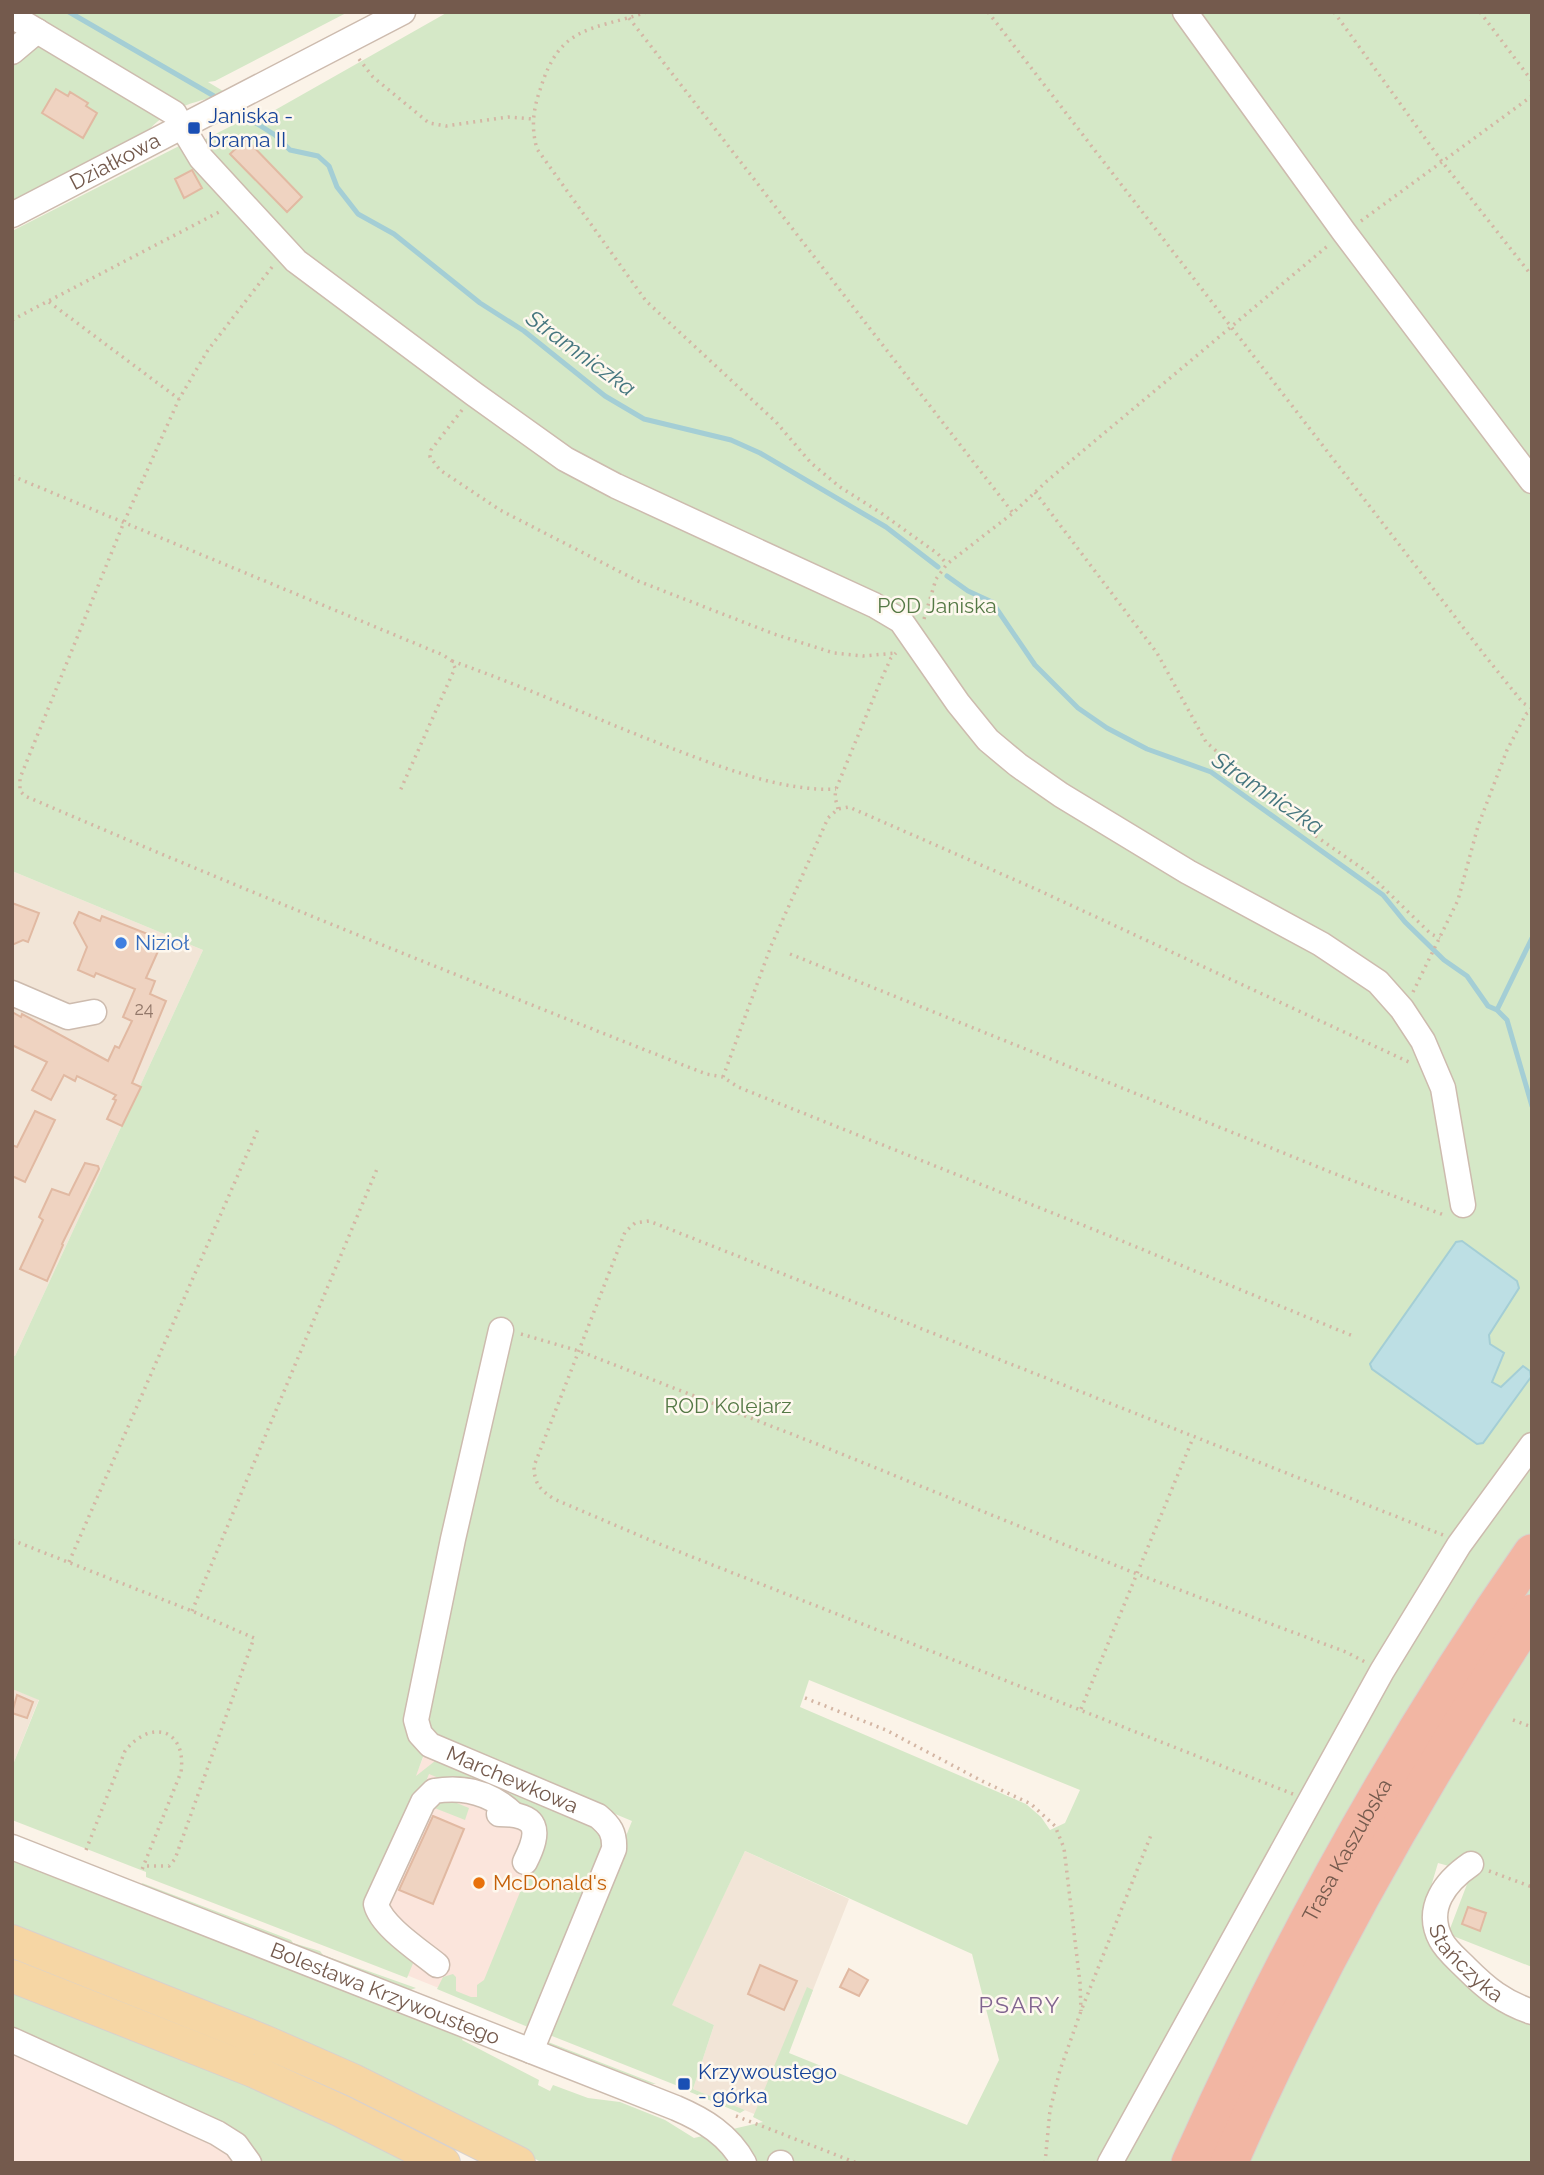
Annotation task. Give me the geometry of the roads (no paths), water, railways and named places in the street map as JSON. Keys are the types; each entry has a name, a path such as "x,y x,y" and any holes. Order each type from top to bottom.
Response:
{"highway":[{"name":"Trasa Kaszubska","path":"1190,2163 1267,2002 1366,1817 1532,1553"},
{"name":"Trasa Kaszubska","path":"1229,2163 1293,2026 1377,1865 1457,1730 1532,1612"}],"main road":[{"path":"12,1941 264,2041 353,2080 519,2163"},
{"path":"12,1976 253,2071 341,2111 444,2163"}],"street":[{"name":"Działkowa","path":"12,215 403,12"},
{"path":"1185,12 1344,232 1532,481"},
{"path":"12,16 174,113 201,158 285,251 565,459 616,486 874,605 901,621 912,633 958,703 989,740 1018,765 1060,794 1188,872 1321,944 1378,982 1402,1009 1423,1041 1443,1088 1463,1205"},
{"path":"12,52 37,31"},
{"path":"12,993 68,1017 94,1012"},
{"name":"Marchewkowa","path":"501,1330 415,1720 420,1734 430,1745 598,1816 609,1825 614,1837 614,1849 531,2051"},
{"path":"1110,2163 1245,1924 1309,1800 1382,1671 1460,1545 1532,1445"},
{"path":"438,1965 392,1927 380,1914 376,1904 423,1802 434,1791 471,1790 499,1801 513,1814 531,1822 535,1830 536,1838 526,1862"},
{"name":"Bolesława Krzywoustego","path":"12,1847 693,2116 723,2136 744,2163"},
{"name":"Stańczyka","path":"1471,1864 1445,1887 1436,1902 1434,1917 1440,1939 1492,1993 1532,2012"},
{"path":"12,2040 227,2138 236,2145 249,2163"}],"water":[{"path":"1462,1241 1517,1281 1519,1288 1489,1335 1490,1344 1504,1353 1492,1382 1501,1387 1523,1366 1530,1371 1531,1377 1483,1443 1477,1444 1372,1369 1370,1364 1456,1242"}],"waterway":[{"name":"Stramniczka","path":"69,12 214,96"},
{"name":"Stramniczka","path":"240,113 275,135 290,150 318,156 329,166 337,187 358,214 394,234 480,303 524,331 605,396 644,419 731,440 760,453 886,527 938,567"},
{"name":"Stramniczka","path":"947,576 968,591 992,602 1035,665 1078,708 1107,728 1147,749 1211,772 1383,895 1405,922 1444,960 1467,976 1488,1006 1497,1010 1507,1020 1532,1106"},
{"name":"Stramniczka","path":"1497,1010 1532,938"}],"place":[{"name":"Janiska - brama II","path":"194,128"},
{"name":"Nizioł","path":"121,943"},
{"name":"McDonald's","path":"479,1883"},
{"name":"Krzywoustego - górka","path":"684,2084"}],"district":[{"name":"PSARY","path":"1020,2005"}],"park label":[{"name":"POD Janiska","path":"937,606"},
{"name":"ROD Kolejarz","path":"728,1406"}]}
